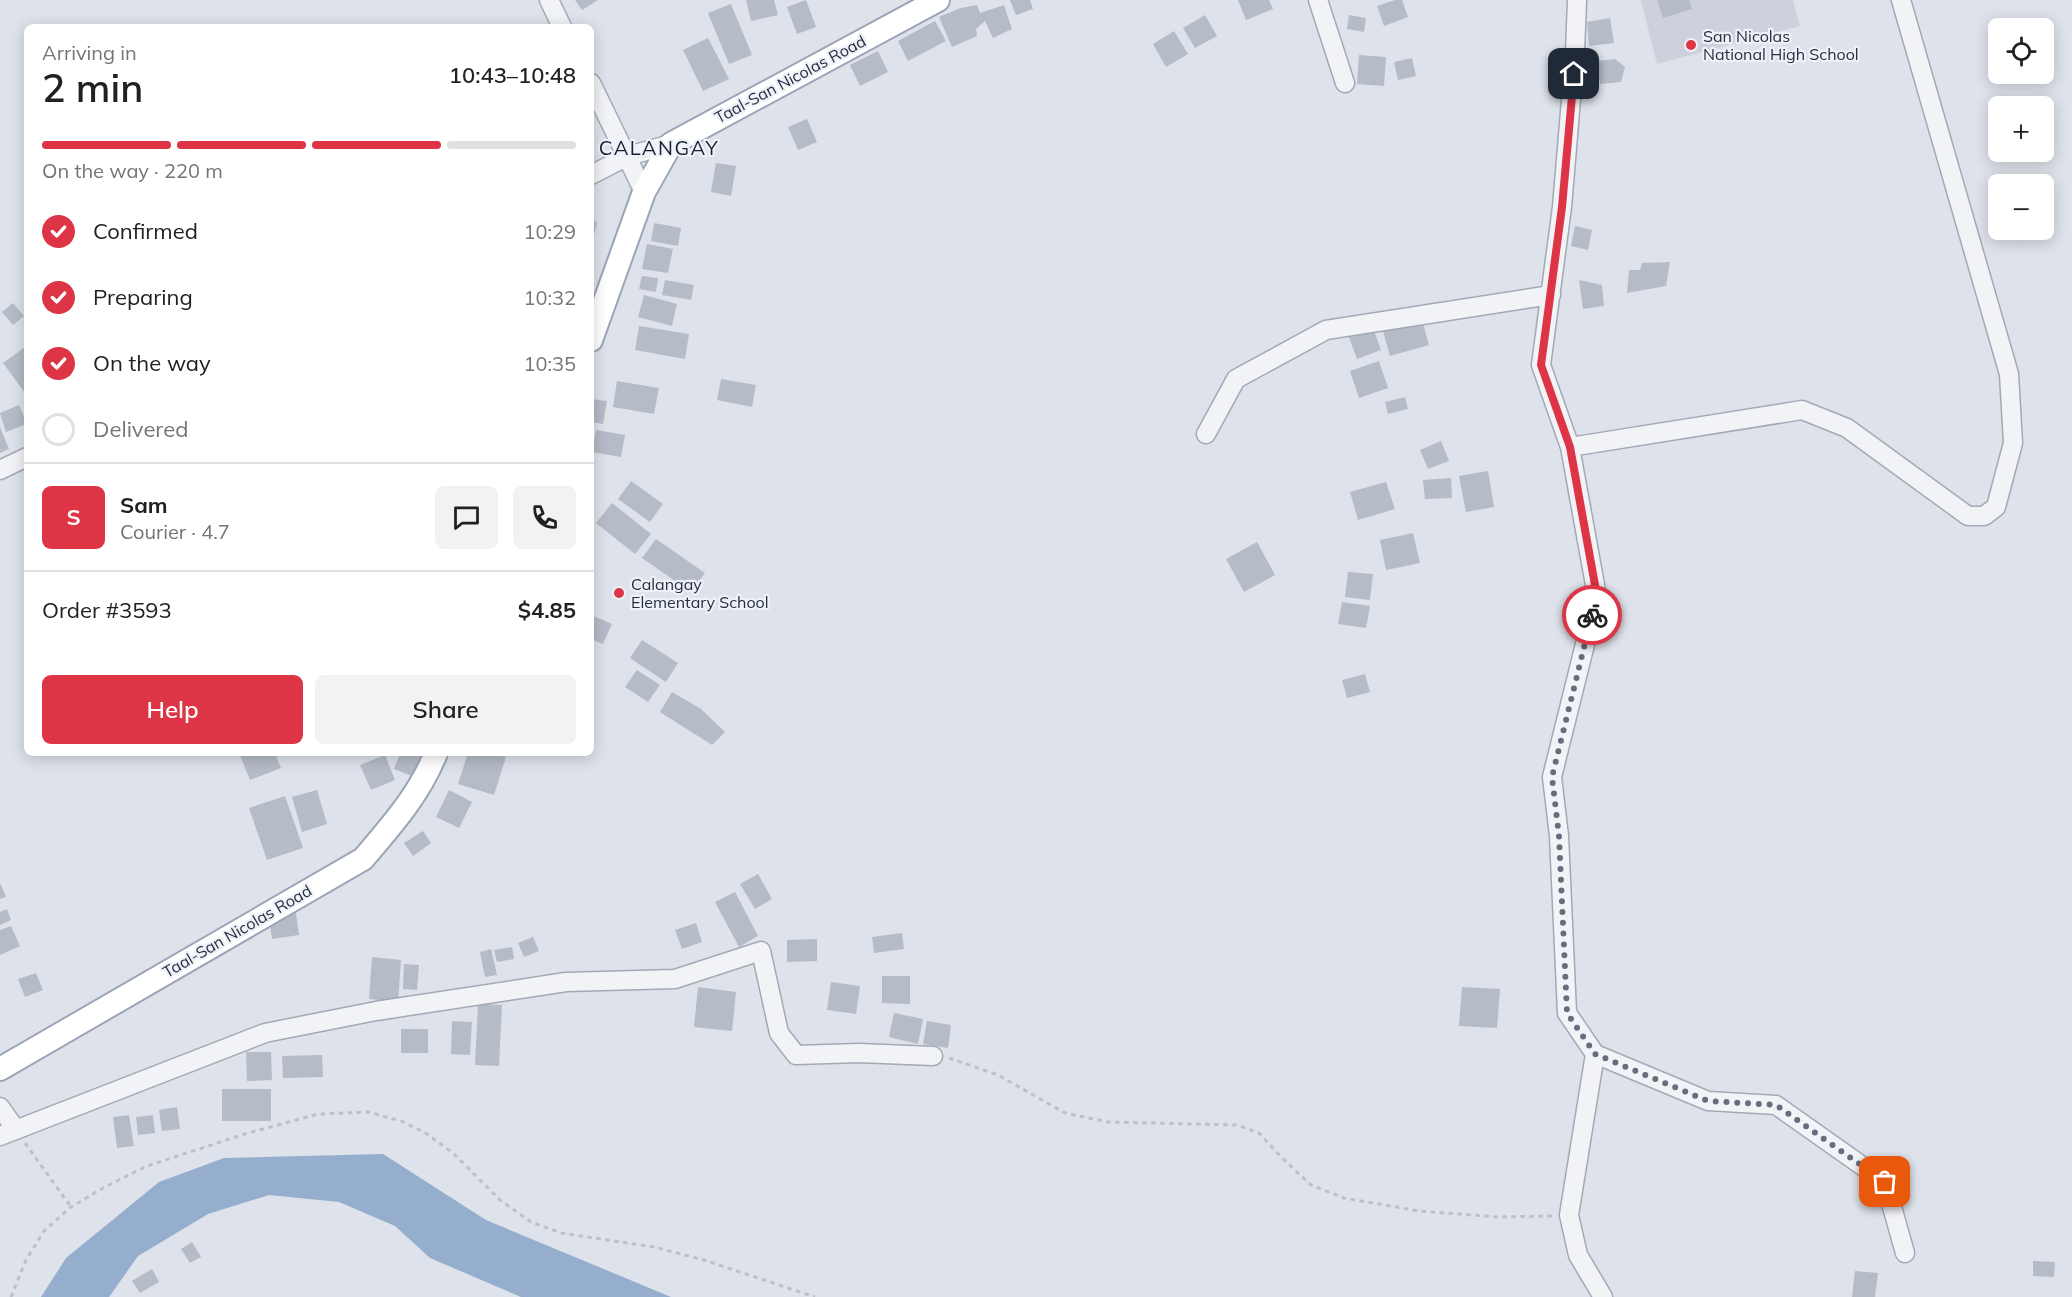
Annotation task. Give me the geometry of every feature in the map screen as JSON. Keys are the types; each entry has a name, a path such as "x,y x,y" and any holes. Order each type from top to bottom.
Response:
{"main road":[{"name":"Taal-San Nicolas Road","path":"670,144 938,0"},
{"path":"594,332 644,192 670,144"},
{"name":"Taal-San Nicolas Road","path":"0,1069 363,859 405,810 434,756"}],"street":[{"path":"549,0 561,24"},
{"path":"1318,0 1345,83"},
{"path":"1577,0 1562,207 1541,365 1570,447 1597,596 1552,777 1559,836 1567,1013 1595,1054 1708,1101 1776,1105 1885,1182 1905,1253"},
{"path":"1570,447 1802,410 1847,428 1968,516 1984,516 1996,507 2013,443 2009,374 1901,0"},
{"path":"594,89 644,192"},
{"path":"594,173 628,156 670,144"},
{"path":"1206,434 1236,379 1326,330 1551,295"},
{"path":"0,470 24,458"},
{"path":"0,1107 8,1133 265,1033 376,1011 566,982 675,979 761,951 779,1033 796,1055 859,1053 933,1056"},
{"path":"1595,1054 1569,1215 1578,1255 1603,1297"}],"path":[{"path":"933,1056 954,1059 998,1075 1065,1113 1108,1122 1237,1125 1259,1133 1311,1185 1344,1198 1419,1211 1498,1217 1569,1215"},
{"path":"11,1297 26,1260 44,1231 71,1207 103,1188 147,1166 234,1138 318,1114 368,1112 401,1121 424,1132 453,1153 500,1200 531,1222 561,1233 654,1247 704,1260 815,1297"},
{"path":"8,1133 71,1207"}],"shaded area":[{"name":"San Nicolas National High School","path":"1641,0 1793,0 1800,26 1657,64"}],"water":[{"path":"383,1154 486,1220 671,1297 521,1297 430,1258 395,1226 339,1202 269,1195 208,1214 138,1256 109,1297 41,1297 66,1258 159,1182 224,1158"}],"building":[{"path":"575,0 598,0 582,10"},
{"path":"746,0 774,0 778,15 751,21"},
{"path":"806,0 816,27 797,34 787,7"},
{"path":"1010,0 1030,0 1033,9 1016,15"},
{"path":"1238,0 1269,0 1273,9 1246,20"},
{"path":"1402,0 1408,17 1384,26 1377,6"},
{"path":"1657,0 1689,0 1692,9 1663,18"},
{"path":"731,4 752,55 729,64 708,13"},
{"path":"977,5 980,13 1004,5 1012,29 993,38 985,21 976,29 977,36 952,47 939,17 961,8"},
{"path":"1205,15 1217,36 1195,48 1183,28"},
{"path":"1349,15 1366,18 1364,32 1347,29"},
{"path":"1610,18 1614,43 1589,46 1587,22"},
{"path":"935,21 946,41 908,61 898,41"},
{"path":"1174,31 1188,54 1166,67 1153,44"},
{"path":"708,38 729,79 703,91 683,50"},
{"path":"878,51 888,72 860,86 850,65"},
{"path":"1359,55 1386,57 1384,86 1357,84"},
{"path":"1412,58 1416,76 1398,80 1394,62"},
{"path":"1615,59 1625,67 1621,82 1600,84 1597,61"},
{"path":"807,119 817,142 798,150 788,127"},
{"path":"716,163 736,166 731,196 711,192"},
{"path":"654,223 681,228 678,246 651,241"},
{"path":"1575,226 1592,230 1588,250 1571,246"},
{"path":"647,244 673,249 668,273 642,269"},
{"path":"1670,262 1666,286 1627,293 1629,270 1640,270 1642,263"},
{"path":"642,276 658,278 656,292 639,289"},
{"path":"665,280 694,285 691,300 662,295"},
{"path":"1579,280 1602,285 1604,306 1583,309"},
{"path":"644,295 677,304 672,326 638,317"},
{"path":"13,303 24,316 13,325 2,312"},
{"path":"1422,320 1429,345 1390,356 1383,331"},
{"path":"639,326 689,334 685,359 635,350"},
{"path":"1373,328 1381,350 1357,359 1349,337"},
{"path":"24,348 24,392 3,363"},
{"path":"1379,361 1388,388 1359,398 1350,371"},
{"path":"721,379 756,385 752,407 717,400"},
{"path":"617,381 659,388 654,414 613,407"},
{"path":"1405,397 1408,409 1388,414 1385,402"},
{"path":"594,399 607,401 603,424 594,422"},
{"path":"19,405 24,417 24,425 6,432 0,413"},
{"path":"0,427 9,449 0,453"},
{"path":"596,430 625,435 621,457 594,452"},
{"path":"1441,441 1449,461 1428,469 1420,450"},
{"path":"1488,471 1494,507 1466,512 1459,476"},
{"path":"1451,478 1452,498 1425,499 1423,480"},
{"path":"631,481 663,504 650,522 618,499"},
{"path":"1386,482 1395,509 1358,520 1350,492"},
{"path":"612,503 651,534 635,554 596,523"},
{"path":"1413,533 1420,563 1386,570 1380,540"},
{"path":"656,539 705,573 691,592 642,558"},
{"path":"1257,542 1275,575 1244,592 1226,559"},
{"path":"1348,572 1373,574 1370,600 1345,597"},
{"path":"1342,602 1370,606 1366,628 1338,624"},
{"path":"594,616 612,624 603,644 594,640"},
{"path":"642,640 678,663 666,682 630,658"},
{"path":"637,670 660,685 648,702 625,687"},
{"path":"1365,674 1370,692 1347,698 1342,680"},
{"path":"672,692 701,709 725,732 712,745 660,712"},
{"path":"240,756 276,756 281,768 250,780"},
{"path":"385,756 395,780 371,790 360,765"},
{"path":"399,756 431,756 422,780 394,769"},
{"path":"467,756 506,757 494,795 458,784"},
{"path":"317,790 327,824 302,832 292,797"},
{"path":"449,790 472,802 459,828 436,817"},
{"path":"285,796 303,848 267,860 249,808"},
{"path":"423,831 431,843 413,856 404,843"},
{"path":"758,874 772,899 755,909 740,884"},
{"path":"0,883 6,897 0,899"},
{"path":"735,892 758,936 739,947 715,902"},
{"path":"7,909 11,920 0,925 0,912"},
{"path":"296,913 299,935 272,939 269,917"},
{"path":"696,923 702,942 682,949 675,930"},
{"path":"11,926 20,946 0,955 0,930"},
{"path":"902,933 904,949 874,953 872,937"},
{"path":"533,937 539,951 524,957 518,943"},
{"path":"817,939 817,961 787,962 787,940"},
{"path":"512,947 514,959 497,962 494,950"},
{"path":"491,949 497,975 485,977 480,952"},
{"path":"372,957 401,960 398,1002 369,999"},
{"path":"404,964 419,965 417,990 403,989"},
{"path":"36,973 43,990 25,997 18,979"},
{"path":"882,976 910,976 910,1004 882,1003"},
{"path":"831,982 860,986 856,1014 827,1010"},
{"path":"698,987 736,992 732,1031 694,1027"},
{"path":"1462,987 1500,989 1497,1028 1459,1026"},
{"path":"478,1004 502,1005 499,1066 475,1065"},
{"path":"894,1013 923,1019 918,1044 889,1037"},
{"path":"452,1021 472,1022 470,1055 451,1054"},
{"path":"927,1021 951,1025 948,1048 923,1044"},
{"path":"401,1029 428,1029 428,1053 401,1053"},
{"path":"246,1052 271,1052 272,1080 247,1081"},
{"path":"322,1055 323,1077 283,1078 282,1056"},
{"path":"222,1089 271,1089 271,1121 222,1121"},
{"path":"177,1107 180,1129 162,1131 159,1110"},
{"path":"129,1115 134,1146 117,1148 113,1117"},
{"path":"153,1115 155,1133 138,1135 136,1117"},
{"path":"192,1242 201,1257 190,1263 181,1249"},
{"path":"2033,1261 2055,1262 2054,1277 2033,1276"},
{"path":"152,1269 159,1282 140,1293 132,1281"},
{"path":"1855,1271 1878,1273 1875,1297 1852,1297"}],"way so far":[{"path":"1592,615 1552,777 1559,836 1567,1013 1595,1054 1708,1101 1776,1105 1885,1182"}],"place":[{"name":"San Nicolas National High School","path":"1691,45"},
{"name":"Calangay Elementary School","path":"619,593"}],"district":[{"name":"CALANGAY","path":"659,148"}],"route":[{"path":"1574,74 1562,207 1541,365 1570,447 1597,596 1592,615"}]}
